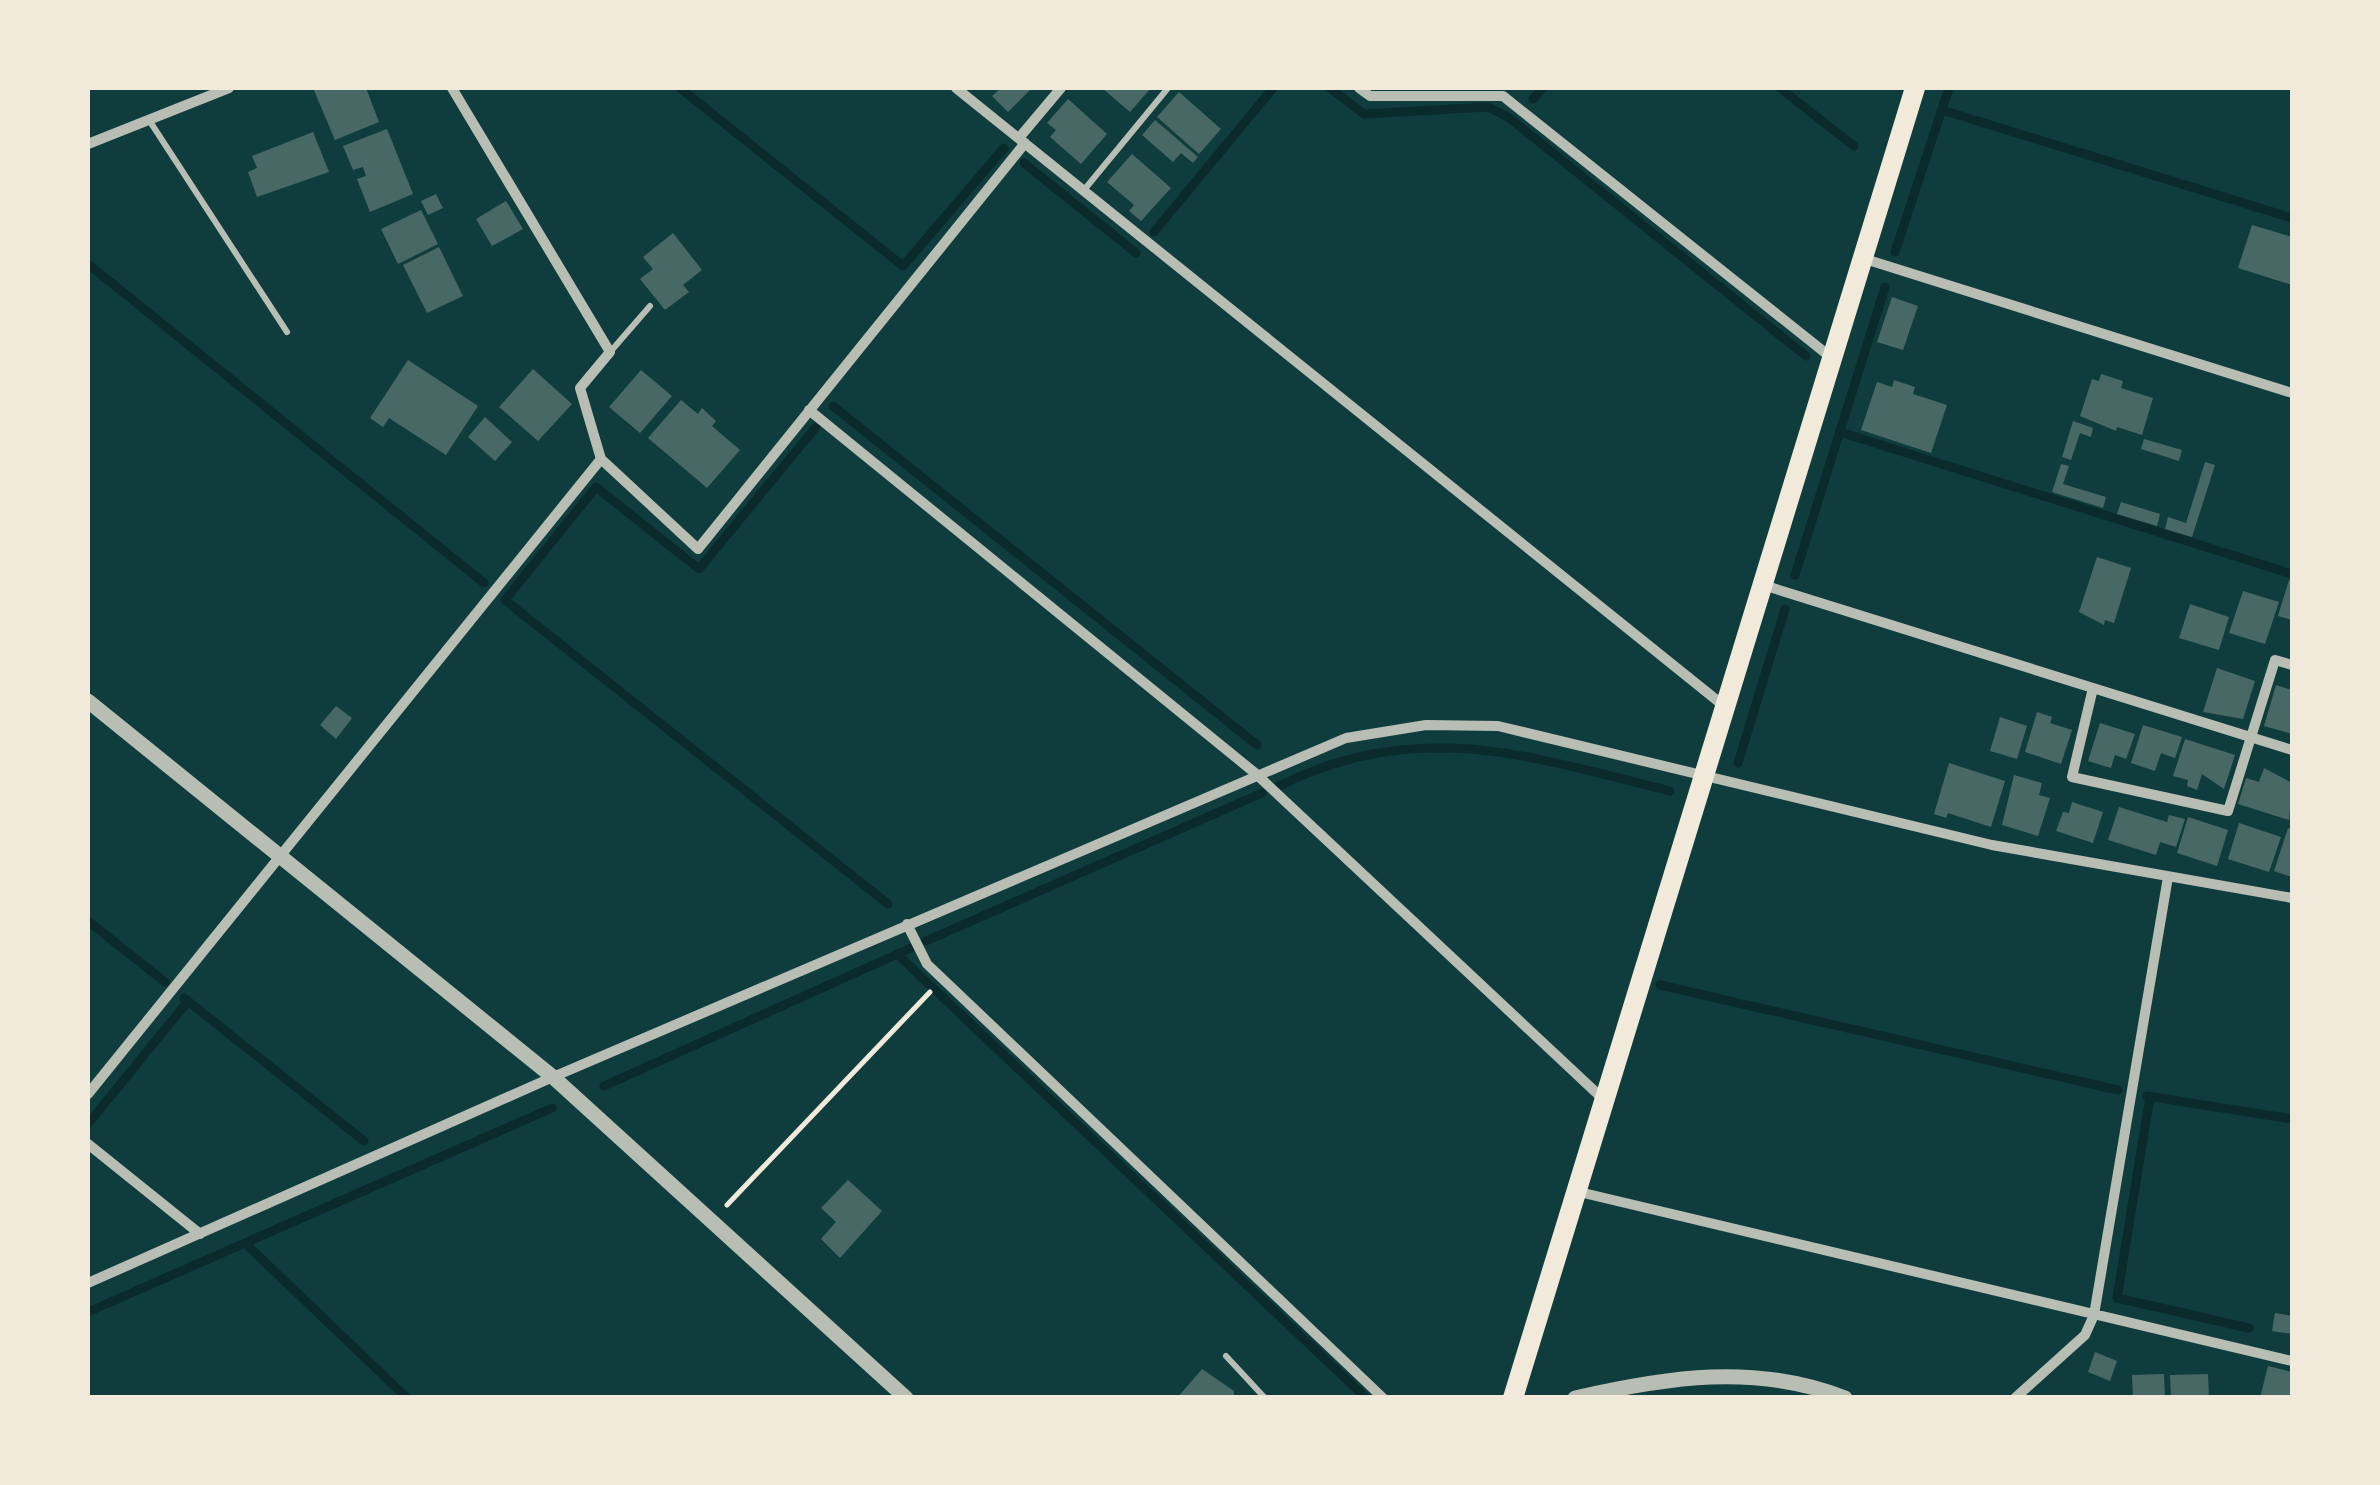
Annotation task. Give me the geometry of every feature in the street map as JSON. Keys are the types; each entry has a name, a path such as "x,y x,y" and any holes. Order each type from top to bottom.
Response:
{"main road":[{"path":"1513,1398 1915,88"}],"street":[{"path":"88,144 229,88"},
{"path":"452,88 610,352 580,388 600,459 698,549 1060,88"},
{"path":"956,88 1724,706"},
{"path":"1359,88 1370,96 1503,96 1833,360"},
{"path":"1864,260 2292,393"},
{"path":"809,410 1255,773 1603,1099"},
{"path":"88,1094 600,459"},
{"path":"1762,584 2292,750"},
{"path":"2093,688 2072,777 2228,811 2248,736 2275,660 2292,665"},
{"path":"88,700 553,1077 906,1398"},
{"path":"88,1283 553,1077 1255,773 1346,738 1426,726 1498,726 1992,845 2292,898"},
{"path":"2016,1398 2084,1335 2094,1314 2168,878"},
{"path":"907,924 927,964 1383,1398"},
{"path":"88,1144 200,1234"},
{"path":"1574,1191 2292,1361"},
{"path":"1575,1398 1650,1381 1728,1373 1806,1382 1846,1398"}],"lane":[{"path":"1084,190 1168,88"},
{"path":"150,120 287,332"},
{"path":"610,352 650,306"},
{"path":"1226,1356 1266,1398"}],"path":[{"path":"711,1222 925,996"}],"building":[{"path":"313,88 366,88 379,122 335,140"},
{"path":"1001,88 1032,88 1008,112 992,96"},
{"path":"1102,88 1151,88 1130,112"},
{"path":"1179,92 1221,129 1199,154 1157,117"},
{"path":"1068,99 1107,134 1081,164 1050,137 1056,130 1047,123"},
{"path":"1155,120 1198,157 1193,163 1181,153 1173,162 1142,135"},
{"path":"387,129 413,194 370,212 357,179 366,176 363,167 353,170 343,146"},
{"path":"313,132 329,172 257,197 248,172 257,168 252,156"},
{"path":"1132,154 1171,188 1141,221 1129,211 1134,205 1107,182"},
{"path":"436,194 443,208 428,215 421,201"},
{"path":"506,201 523,229 492,246 476,219"},
{"path":"421,210 438,244 398,264 381,229"},
{"path":"2252,225 2292,237 2292,285 2238,268"},
{"path":"673,233 702,270 683,285 689,292 665,310 640,279 653,269 643,257"},
{"path":"439,247 463,296 427,313 403,265"},
{"path":"1892,297 1918,306 1903,350 1877,342"},
{"path":"408,360 478,406 446,455 389,418 383,427 370,418"},
{"path":"533,369 572,404 538,441 499,407"},
{"path":"641,370 672,396 640,433 609,407"},
{"path":"2101,374 2123,381 2121,388 2153,398 2142,435 2117,427 2116,431 2080,416 2092,379 2099,381"},
{"path":"1894,380 1915,387 1913,394 1947,405 1931,453 1861,430 1877,382 1892,387"},
{"path":"681,400 698,414 702,408 716,421 712,426 740,450 707,488 648,438"},
{"path":"485,417 512,442 495,461 468,437"},
{"path":"2073,421 2093,428 2091,437 2080,433 2071,460 2062,457"},
{"path":"2144,439 2182,450 2179,461 2141,449"},
{"path":"2205,462 2215,465 2192,537 2165,529 2168,517 2186,523"},
{"path":"2061,464 2069,466 2063,484 2106,497 2103,508 2052,492"},
{"path":"2121,502 2160,514 2157,526 2117,514"},
{"path":"2097,557 2131,568 2114,623 2105,620 2104,625 2079,612"},
{"path":"2289,580 2292,582 2292,620 2278,616"},
{"path":"2243,591 2279,602 2265,644 2229,633"},
{"path":"2190,604 2229,617 2219,650 2179,638"},
{"path":"2217,668 2255,681 2243,719 2203,712"},
{"path":"2276,685 2292,690 2292,734 2264,726"},
{"path":"336,706 352,718 336,739 320,725"},
{"path":"2037,712 2052,717 2050,723 2072,730 2061,764 2025,752"},
{"path":"2000,717 2027,726 2017,759 1990,751"},
{"path":"2100,723 2135,734 2126,759 2115,755 2111,768 2088,761"},
{"path":"2143,725 2182,737 2175,758 2161,753 2155,771 2131,763"},
{"path":"2185,739 2235,755 2224,789 2202,774 2197,790 2187,786 2188,780 2173,776"},
{"path":"1949,763 2005,781 1991,827 1948,813 1946,818 1934,814"},
{"path":"2264,768 2292,783 2289,820 2238,804 2246,778 2259,782"},
{"path":"2014,775 2042,783 2039,795 2050,798 2038,836 2002,825"},
{"path":"2072,802 2103,812 2093,843 2056,831 2063,812 2069,813"},
{"path":"2119,807 2167,822 2169,815 2185,819 2176,847 2160,842 2156,855 2108,840"},
{"path":"2188,817 2228,830 2217,866 2177,853"},
{"path":"2239,823 2281,837 2269,872 2228,859"},
{"path":"2288,828 2292,829 2292,877 2274,871"},
{"path":"848,1180 882,1211 840,1258 821,1239 836,1222 821,1208"},
{"path":"2275,1313 2292,1316 2292,1334 2272,1331"},
{"path":"2095,1352 2117,1361 2110,1381 2088,1372"},
{"path":"2268,1366 2292,1372 2292,1398 2260,1398"},
{"path":"1202,1369 1234,1391 1234,1398 1177,1398"},
{"path":"2164,1374 2165,1398 2133,1398 2132,1375"},
{"path":"2208,1374 2209,1398 2171,1398 2170,1375"}],"waterway":[{"path":"680,88 903,266 1004,148"},
{"path":"1154,232 1273,88"},
{"path":"1330,88 1364,114 1488,107 1508,117 1806,356"},
{"path":"1533,99 1543,88"},
{"path":"1780,88 1854,146"},
{"path":"1895,252 1949,88"},
{"path":"1942,110 2292,218"},
{"path":"1024,163 1136,253"},
{"path":"88,264 484,583"},
{"path":"1795,575 1885,287"},
{"path":"833,406 1257,745"},
{"path":"816,427 699,569 596,487 505,600 888,904"},
{"path":"1840,432 2292,574"},
{"path":"1738,763 1785,609"},
{"path":"1279,786 1330,765 1379,753 1427,748 1521,756 1670,791"},
{"path":"926,941 1262,793"},
{"path":"88,921 165,982"},
{"path":"604,1086 911,948"},
{"path":"897,954 1366,1398"},
{"path":"1660,985 2118,1090"},
{"path":"184,998 364,1141"},
{"path":"88,1124 188,1001"},
{"path":"2147,1096 2292,1119"},
{"path":"2150,1097 2117,1298 2249,1328"},
{"path":"88,1312 552,1108"},
{"path":"245,1243 407,1398"}]}
